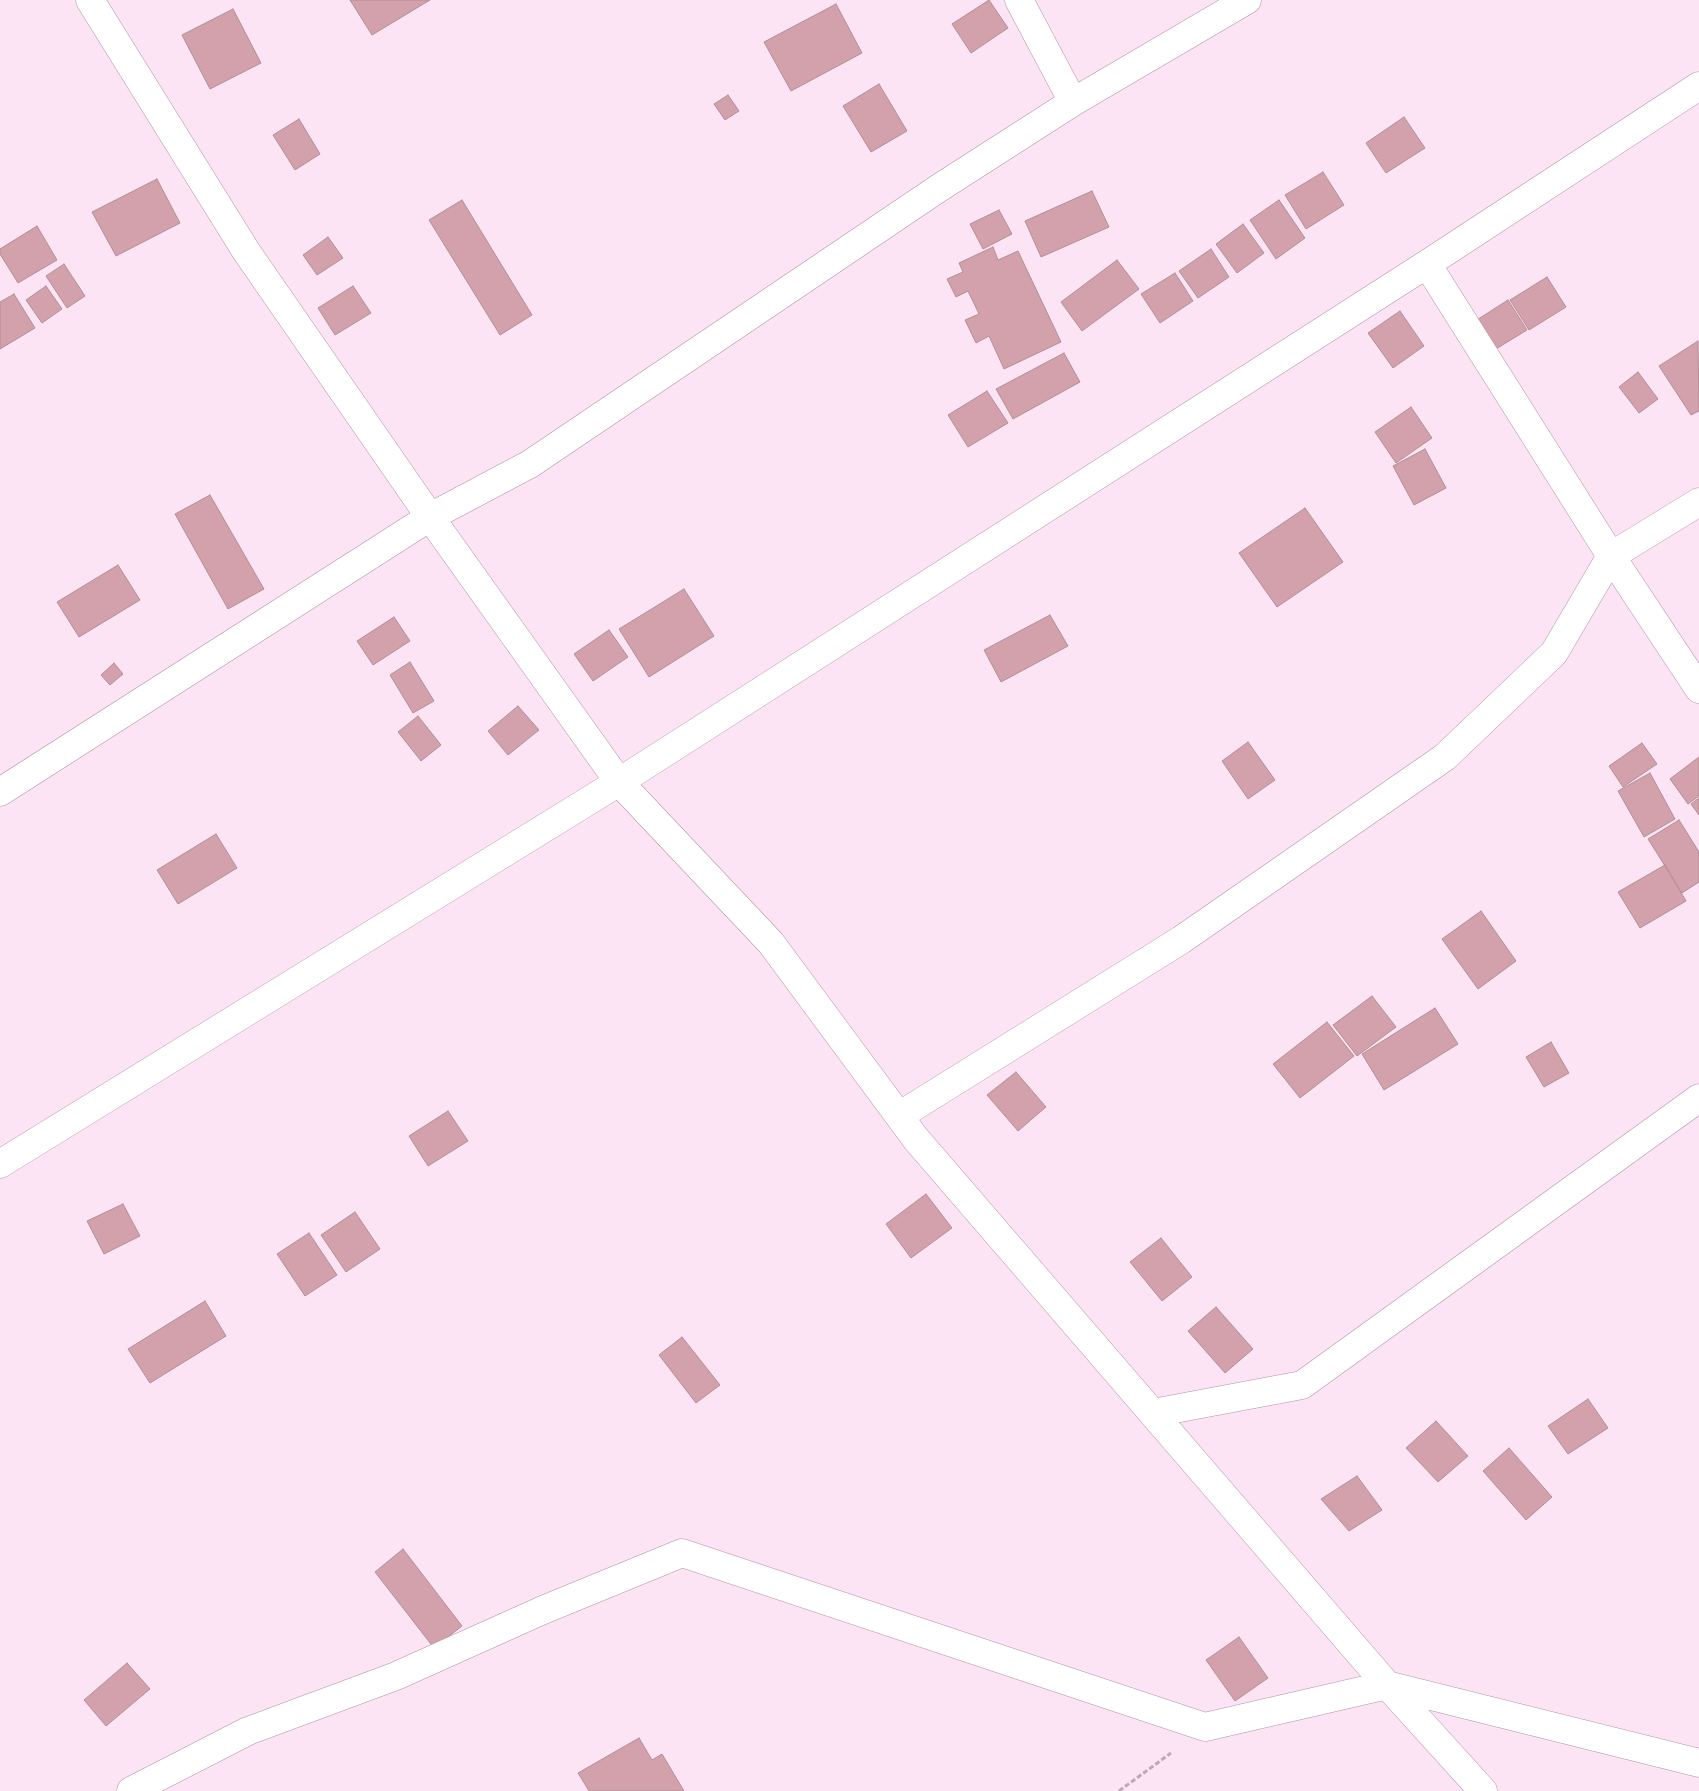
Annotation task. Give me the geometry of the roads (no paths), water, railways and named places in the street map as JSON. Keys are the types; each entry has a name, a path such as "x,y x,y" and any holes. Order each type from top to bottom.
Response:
{"street":[{"path":"90,0 246,251 430,517 620,782 771,943 916,1139 1387,1686 1483,1791"},
{"path":"1019,0 1073,102"},
{"path":"0,792 430,517 530,464 939,188 1073,102 1247,0"},
{"path":"0,1164 620,782 1427,264 1699,86"},
{"path":"1427,264 1611,556 1699,689"},
{"path":"899,1116 1181,940 1445,757 1554,653 1611,556 1699,502"},
{"path":"1153,1413 1302,1385 1699,1098"},
{"path":"131,1791 248,1731 396,1676 543,1610 682,1553 1206,1727 1387,1686 1699,1763"}]}
